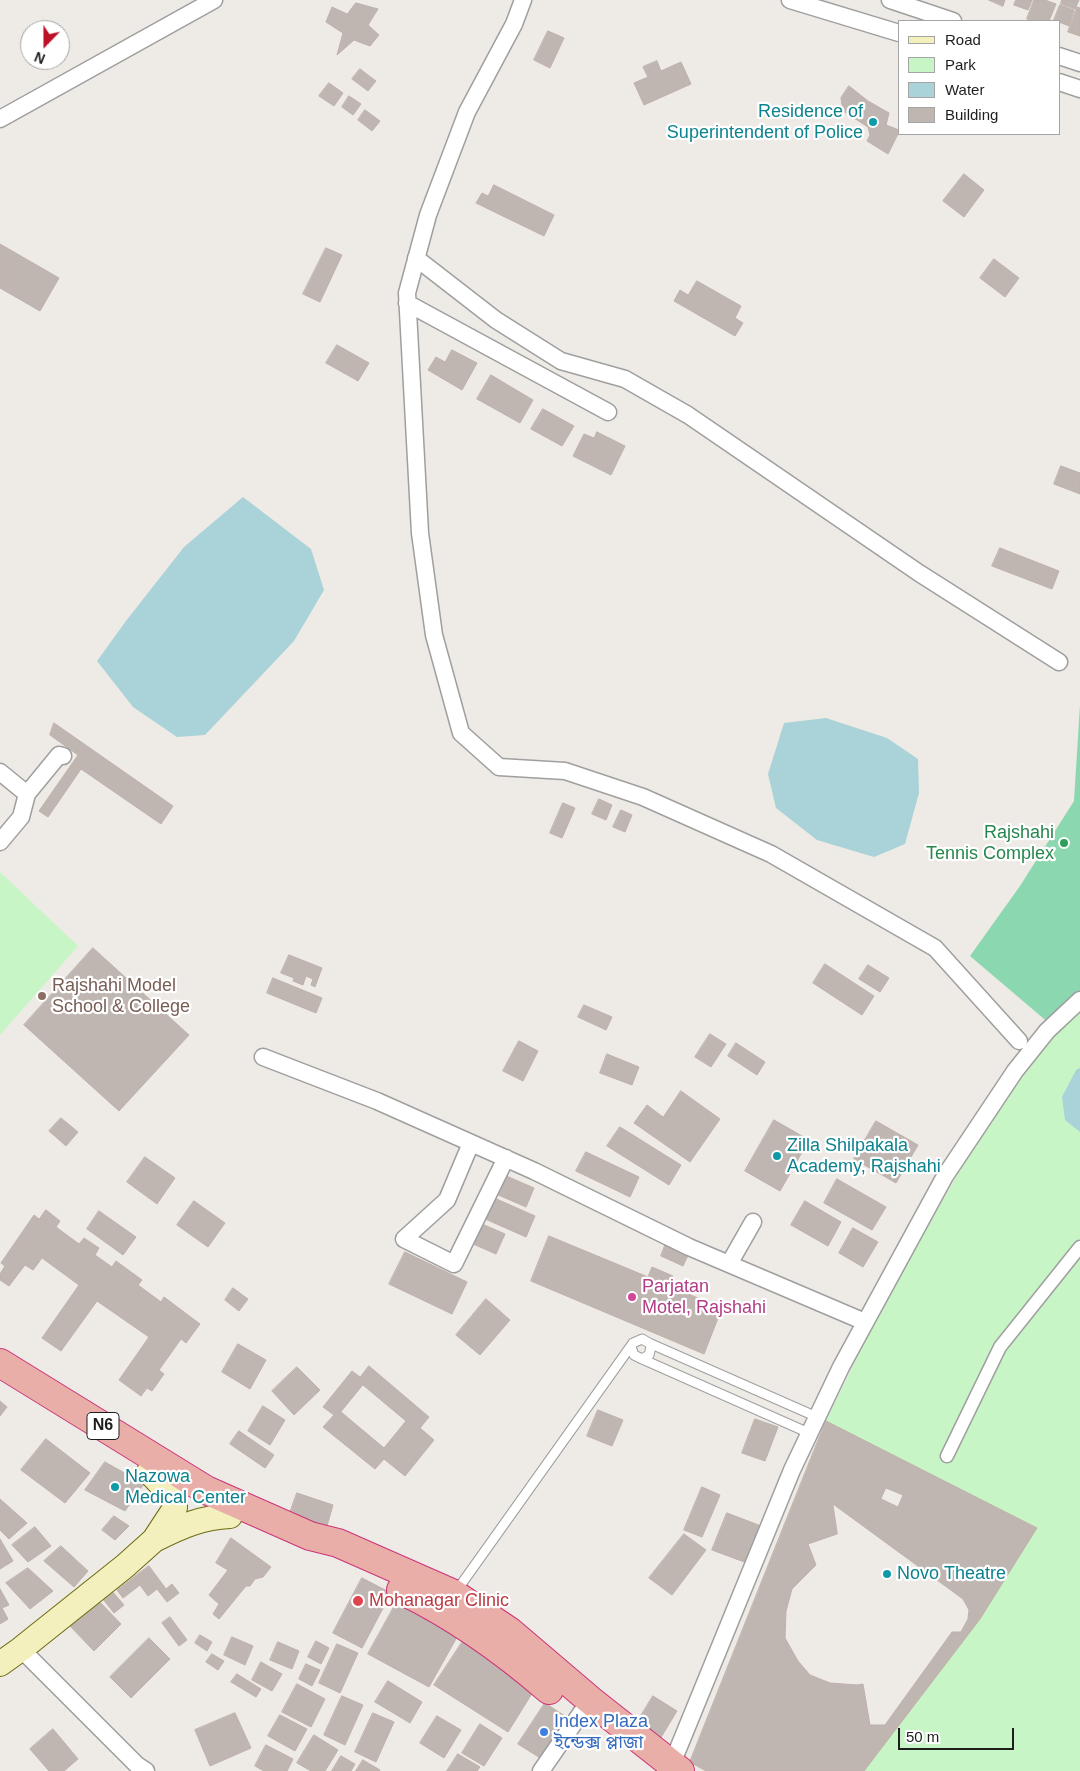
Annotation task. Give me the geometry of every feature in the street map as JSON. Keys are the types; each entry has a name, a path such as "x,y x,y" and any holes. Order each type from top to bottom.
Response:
{"highway":[{"name":"N6","path":"0,1363 206,1490 310,1536 338,1543 454,1594 509,1631 584,1708"},
{"name":"N6","path":"0,1380 198,1502 388,1583 434,1606 531,1674 584,1708 668,1770"}],"main road":[{"path":"0,1664 125,1566 154,1540 175,1508 175,1502 148,1472"},
{"path":"154,1540 197,1521 213,1517 230,1516"}],"street":[{"path":"0,119 214,0"},
{"path":"523,0 514,24 467,112 428,216 407,293 420,533 434,635 461,733 498,767 565,771 643,797 771,854 935,948 1019,1041"},
{"path":"790,0 898,33"},
{"path":"890,0 950,20"},
{"path":"1060,56 1080,63"},
{"path":"1060,82 1080,89"},
{"path":"416,258 496,320 561,360 625,379 688,415 919,573 1058,662"},
{"path":"407,303 608,412"},
{"path":"0,842 21,816 27,794 59,755 63,756"},
{"path":"0,772 27,794"},
{"path":"668,1770 809,1433 865,1322 945,1176 1010,1079 1047,1031 1080,1000"},
{"path":"263,1057 377,1101 506,1158 689,1247 865,1322"},
{"path":"471,1143 447,1200 404,1239 454,1264 506,1158"},
{"path":"729,1264 753,1222"},
{"path":"947,1456 1000,1347 1080,1247"},
{"path":"21,1649 136,1765 146,1771"},
{"path":"541,1771 584,1708"}],"lane":[{"path":"454,1594 633,1343 642,1339 817,1417"},
{"path":"633,1343 634,1355 809,1433"},
{"path":"642,1359 649,1355 651,1351 649,1343"}],"green space":[{"name":"Rajshahi Tennis Complex","path":"1080,705 1080,996 1050,1024 970,956 1020,886 1074,801"},
{"path":"0,872 78,946 0,1035"},
{"path":"1080,1008 1080,1771 864,1771 980,1619 1037,1528 826,1421 888,1294 990,1119 1029,1059"}],"water":[{"path":"243,497 311,549 324,590 294,641 205,735 177,737 133,707 97,661 184,547"},
{"path":"826,718 887,738 918,759 919,793 905,844 874,857 817,840 776,808 768,774 784,723"},
{"path":"1080,1068 1080,1132 1065,1120 1062,1097 1076,1070"}],"building":[{"path":"989,0 1005,0 1003,6"},
{"path":"1016,0 1032,0 1028,10 1014,5"},
{"path":"1034,0 1045,0 1056,4 1049,20 1027,19"},
{"path":"1062,0 1079,0 1075,9 1061,4"},
{"path":"356,3 378,9 368,25 379,35 370,46 354,40 337,55 343,33 326,22 332,7 347,14"},
{"path":"1060,5 1074,10 1069,26 1060,22 1060,20 1054,20"},
{"path":"1077,7 1080,8 1080,36 1068,32"},
{"path":"548,31 564,38 550,68 534,60"},
{"path":"657,61 661,71 681,62 691,84 644,105 634,83 648,77 643,67"},
{"path":"360,69 376,81 368,91 352,79"},
{"path":"329,83 343,93 334,106 319,96"},
{"name":"Residence of Superintendent of Police","path":"849,86 868,101 889,113 886,125 898,130 898,134 888,154 867,141 870,135 868,127 843,111 841,98"},
{"path":"349,96 361,104 353,115 342,107"},
{"path":"365,110 380,121 372,131 358,120"},
{"path":"964,174 984,190 964,217 943,201"},
{"path":"494,185 554,215 544,236 476,203 482,193 488,196"},
{"path":"0,244 59,278 40,311 0,288"},
{"path":"326,248 342,255 320,302 303,294"},
{"path":"994,259 1019,278 1005,297 980,278"},
{"path":"697,281 741,306 735,318 743,323 735,336 674,301 680,290 688,295"},
{"path":"337,345 369,363 358,381 326,363"},
{"path":"452,350 477,363 462,390 428,370 436,357 445,362"},
{"path":"491,375 533,400 520,423 477,399"},
{"path":"543,409 574,426 562,446 531,429"},
{"path":"597,432 625,446 611,475 573,456 584,434 594,438"},
{"path":"1061,466 1080,473 1080,494 1054,484"},
{"path":"1000,548 1059,571 1052,589 992,566"},
{"path":"54,723 173,806 161,824 81,769 48,817 39,811 78,755 50,735"},
{"path":"599,799 612,805 606,820 592,814"},
{"path":"563,803 575,808 562,838 550,833"},
{"path":"621,810 632,815 625,832 613,827"},
{"name":"Rajshahi Model School & College","path":"93,948 189,1035 119,1111 24,1025"},
{"path":"289,955 322,968 315,987 311,985 313,979 306,976 303,985 293,981 294,978 281,973"},
{"path":"825,964 874,996 862,1015 813,983"},
{"path":"868,965 889,978 880,992 859,979"},
{"path":"273,978 322,998 316,1013 267,993"},
{"path":"584,1005 612,1017 606,1030 578,1017"},
{"path":"710,1034 726,1044 711,1067 695,1057"},
{"path":"519,1041 538,1051 523,1081 503,1071"},
{"path":"736,1043 765,1062 757,1075 728,1056"},
{"path":"607,1054 639,1067 632,1085 600,1073"},
{"path":"681,1091 720,1119 690,1162 634,1123 647,1105 663,1117"},
{"path":"61,1118 78,1132 66,1146 49,1131"},
{"name":"Zilla Shilpakala Academy, Rajshahi","path":"774,1120 809,1140 780,1191 745,1171"},
{"path":"876,1121 918,1145 896,1183 854,1159"},
{"path":"620,1127 681,1165 669,1185 607,1146"},
{"path":"586,1152 639,1177 630,1197 576,1171"},
{"path":"145,1157 175,1178 157,1204 127,1182"},
{"path":"504,1175 534,1188 526,1207 496,1194"},
{"path":"837,1179 886,1207 872,1230 824,1203"},
{"path":"483,1193 535,1216 526,1237 474,1214"},
{"path":"194,1201 225,1223 208,1247 177,1225"},
{"path":"805,1201 841,1222 828,1246 791,1225"},
{"path":"46,1210 60,1221 56,1227 79,1244 84,1238 99,1248 95,1255 112,1267 116,1261 142,1280 138,1285 161,1302 164,1297 200,1324 186,1343 181,1339 159,1370 164,1374 152,1391 147,1388 141,1396 119,1380 149,1337 97,1301 61,1351 42,1338 79,1285 42,1258 33,1270 25,1265 9,1286 0,1280 0,1274 5,1266 1,1263 34,1215 39,1219"},
{"path":"99,1211 136,1237 123,1255 87,1229"},
{"path":"473,1220 505,1234 496,1254 464,1240"},
{"path":"853,1228 878,1242 863,1267 839,1253"},
{"name":"Parjatan Motel, Rajshahi","path":"549,1236 648,1277 652,1267 673,1276 669,1286 722,1308 704,1354 531,1281"},
{"path":"668,1238 691,1249 683,1266 661,1256"},
{"path":"405,1252 467,1282 452,1314 389,1284"},
{"path":"233,1288 248,1299 239,1311 225,1300"},
{"path":"486,1299 510,1320 480,1355 456,1335"},
{"path":"238,1344 266,1360 250,1389 222,1372"},
{"path":"369,1366 429,1417 420,1428 434,1440 405,1476 384,1459 375,1469 323,1427 334,1415 323,1407 352,1371 360,1377","holes":["363,1385 406,1421 384,1448 341,1412"]},
{"path":"297,1367 320,1390 294,1415 272,1391"},
{"path":"0,1401 7,1407 0,1416"},
{"path":"263,1406 285,1420 270,1445 248,1431"},
{"path":"598,1410 623,1420 612,1446 587,1436"},
{"path":"755,1419 778,1427 765,1461 742,1453"},
{"name":"Novo Theatre","path":"826,1421 1037,1528 980,1619 864,1771 706,1771 690,1762"},
{"path":"239,1431 274,1455 265,1468 230,1444"},
{"path":"46,1439 90,1473 65,1503 21,1470"},
{"name":"Nazowa Medical Center","path":"105,1462 144,1484 125,1511 85,1490"},
{"path":"702,1487 720,1495 702,1537 684,1530"},
{"path":"886,1488 903,1495 898,1507 881,1499"},
{"path":"297,1493 333,1505 327,1526 290,1513"},
{"path":"0,1499 27,1523 9,1539 0,1530"},
{"path":"833,1504 963,1599 969,1610 968,1619 961,1632 952,1632 885,1725 870,1725 863,1684 830,1683 810,1675 798,1661 785,1638 786,1611 792,1589 816,1565 808,1544 837,1534"},
{"path":"727,1513 761,1526 747,1563 712,1550"},
{"path":"114,1516 129,1526 115,1540 102,1530"},
{"path":"35,1527 51,1546 28,1562 12,1545"},
{"path":"684,1534 706,1550 672,1595 649,1578"},
{"path":"231,1538 271,1567 263,1577 255,1579 250,1586 246,1586 219,1619 213,1614 219,1604 209,1595 228,1570 216,1563"},
{"path":"0,1539 13,1561 0,1569"},
{"path":"61,1546 88,1571 74,1587 44,1561"},
{"path":"149,1566 166,1589 172,1584 179,1593 167,1602 157,1589 148,1596 140,1585 123,1598 117,1590"},
{"path":"28,1568 53,1591 30,1609 6,1583"},
{"path":"362,1578 391,1593 362,1648 333,1633"},
{"path":"0,1589 9,1605 2,1608 8,1619 0,1624"},
{"path":"111,1590 124,1605 114,1613 102,1598"},
{"path":"400,1596 461,1630 429,1687 368,1654"},
{"path":"96,1598 121,1624 94,1651 69,1625"},
{"path":"170,1617 187,1640 179,1646 162,1623"},
{"path":"200,1635 212,1642 207,1651 195,1643"},
{"path":"232,1637 253,1646 245,1665 224,1655"},
{"path":"149,1638 170,1659 131,1698 110,1677"},
{"path":"316,1641 329,1648 321,1664 308,1657"},
{"path":"463,1641 536,1687 508,1732 434,1685"},
{"path":"278,1642 299,1651 292,1669 270,1660"},
{"path":"337,1644 358,1653 340,1693 319,1683"},
{"path":"212,1654 224,1661 218,1670 206,1662"},
{"path":"261,1662 282,1674 272,1691 252,1680"},
{"path":"306,1664 320,1670 312,1686 299,1679"},
{"path":"237,1674 261,1689 256,1697 231,1682"},
{"path":"388,1681 422,1702 410,1723 375,1702"},
{"path":"297,1684 325,1699 311,1727 282,1712"},
{"path":"342,1696 363,1705 345,1745 324,1735"},
{"path":"653,1696 677,1711 660,1739 636,1724"},
{"name":"Index Plaza ইন্ডেক্স প্লাজা","path":"545,1703 571,1720 545,1761 518,1744"},
{"path":"235,1713 251,1748 210,1766 195,1730"},
{"path":"373,1713 394,1722 376,1762 355,1752"},
{"path":"280,1715 307,1729 295,1751 268,1736"},
{"path":"437,1716 461,1730 444,1758 420,1743"},
{"path":"480,1724 502,1738 484,1766 462,1753"},
{"path":"53,1729 78,1759 64,1771 49,1771 30,1749"},
{"path":"314,1735 338,1750 325,1771 311,1771 297,1763"},
{"path":"266,1745 293,1759 287,1771 264,1771 255,1766"},
{"path":"458,1754 480,1767 477,1771 447,1771"},
{"path":"341,1756 355,1764 351,1771 332,1771"},
{"path":"363,1760 380,1770 356,1771"}],"place":[{"name":"Residence of Superintendent of Police","path":"873,122"},
{"name":"Rajshahi Tennis Complex","path":"1064,843"},
{"name":"Rajshahi Model School & College","path":"42,996"},
{"name":"Zilla Shilpakala Academy, Rajshahi","path":"777,1156"},
{"name":"Parjatan Motel, Rajshahi","path":"632,1297"},
{"name":"Nazowa Medical Center","path":"115,1487"},
{"name":"Novo Theatre","path":"887,1574"},
{"name":"Mohanagar Clinic","path":"358,1601"},
{"name":"Index Plaza ইন্ডেক্স প্লাজা","path":"544,1732"}]}
